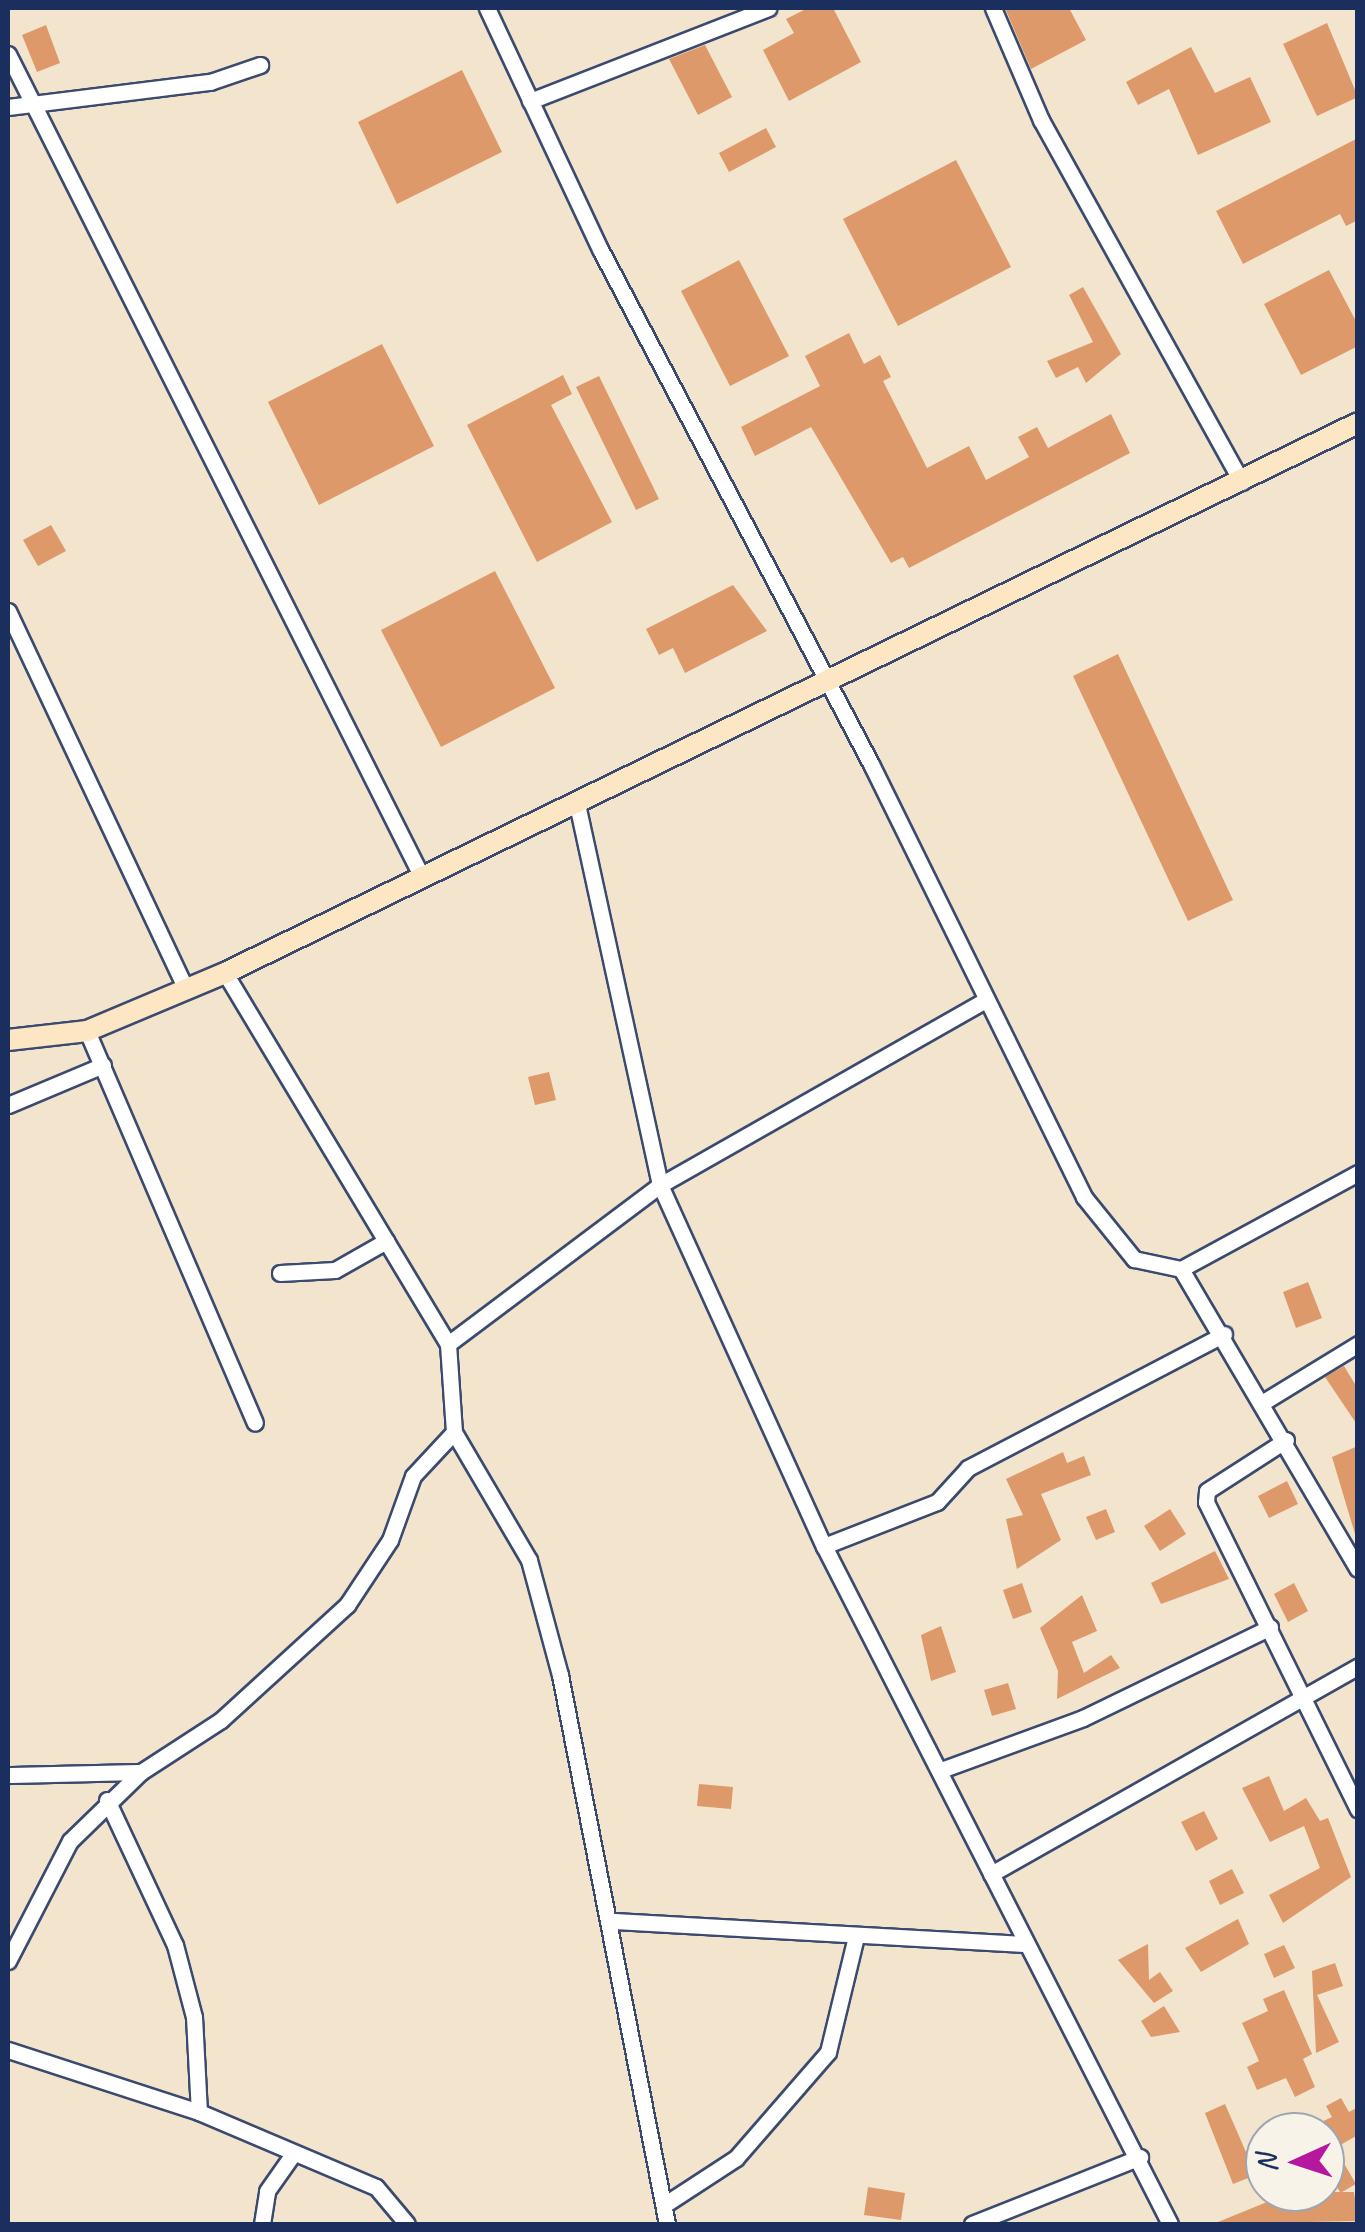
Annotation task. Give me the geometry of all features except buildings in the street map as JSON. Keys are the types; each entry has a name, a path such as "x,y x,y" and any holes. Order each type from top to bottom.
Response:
{"street":[{"path":"487,8 530,101 1112,1242 1134,1259 1181,1269 1358,1173"},
{"path":"530,101 768,8"},
{"path":"993,8 1041,120 1242,482"},
{"path":"8,54 423,879"},
{"path":"8,107 35,108 260,66"},
{"path":"8,1040 87,1032 225,974 1358,423"},
{"path":"8,611 186,990"},
{"path":"577,804 660,1185 824,1546 941,1770 1024,1944 1140,2157 1170,2224"},
{"path":"225,974 448,1344 454,1432 529,1560 614,1920 668,2224"},
{"path":"448,1344 660,1185 986,1000"},
{"path":"87,1032 255,1423"},
{"path":"8,1105 103,1065"},
{"path":"280,1273 335,1270 386,1241"},
{"path":"1181,1269 1265,1402 1358,1569"},
{"path":"824,1546 936,1502 968,1468 1224,1334"},
{"path":"1265,1402 1358,1344"},
{"path":"8,1960 70,1841 107,1800 141,1772 193,1744 346,1604 390,1540 413,1476 454,1432"},
{"path":"1286,1440 1207,1491 1206,1502 1358,1809"},
{"path":"941,1770 1082,1718 1270,1627"},
{"path":"991,1874 1358,1666"},
{"path":"8,1775 141,1772"},
{"path":"107,1800 175,1945 194,2017 199,2112"},
{"path":"614,1920 855,1940 1024,1944"},
{"path":"667,2202 736,2158 828,2052 842,2022 855,1940"},
{"path":"8,2050 199,2112 290,2157 376,2188 407,2224"},
{"path":"262,2224 268,2191 290,2157"},
{"path":"972,2224 1140,2157"}]}
